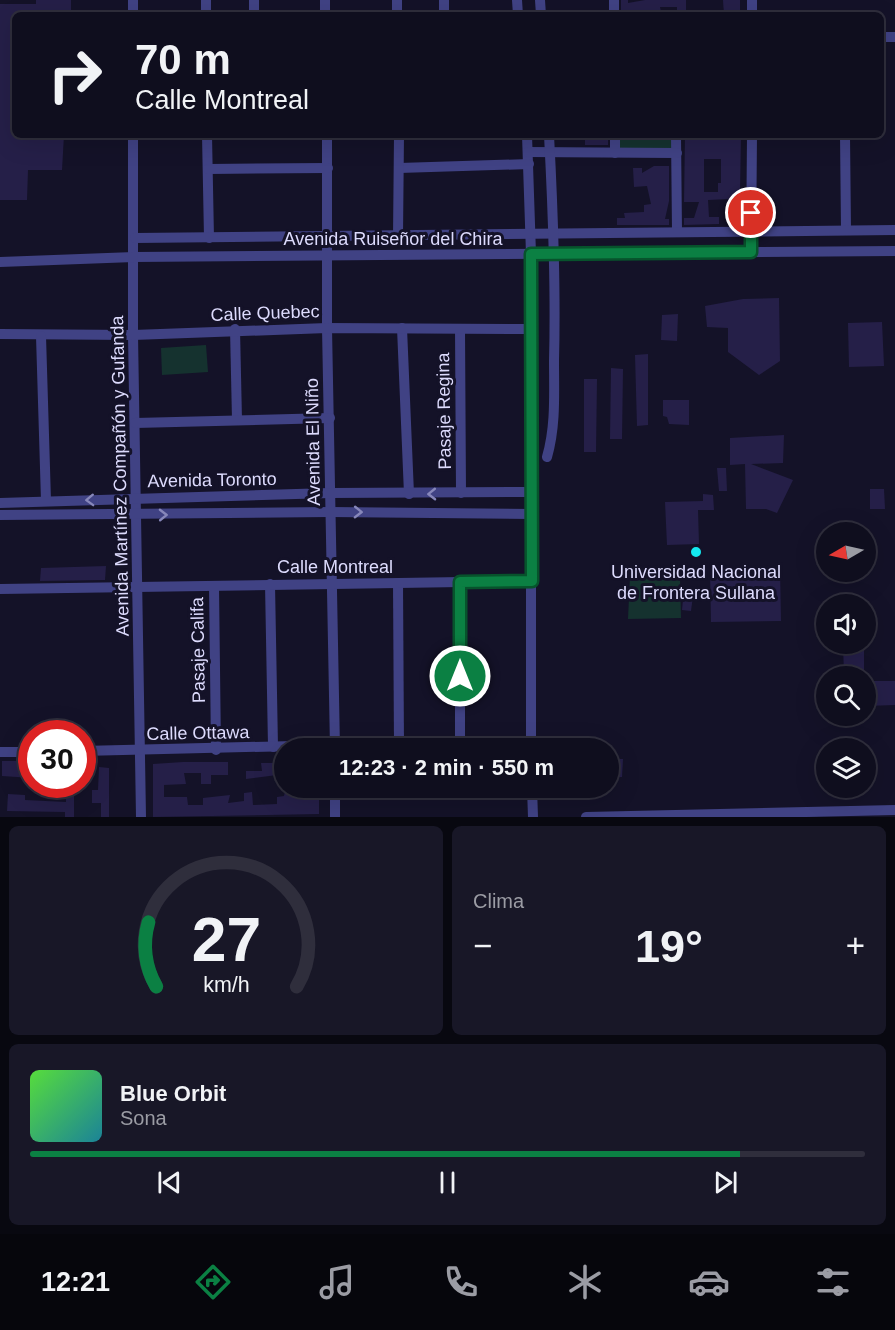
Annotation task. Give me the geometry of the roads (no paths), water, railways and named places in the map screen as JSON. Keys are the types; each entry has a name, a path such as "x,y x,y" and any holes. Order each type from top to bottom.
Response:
{"street":[{"name":"Avenida Martínez Compañón y Gufanda","path":"134,138 133,335 138,498 141,817"},
{"path":"207,138 208,238"},
{"name":"Avenida El Niño","path":"327,138 326,256 335,738"},
{"path":"398,236 399,138"},
{"path":"527,138 531,233 531,738"},
{"path":"547,457 553,437 555,255 549,138"},
{"path":"615,138 615,153"},
{"path":"676,138 677,232"},
{"path":"751,252 752,138"},
{"path":"845,138 846,230"},
{"path":"528,152 677,153"},
{"path":"399,168 529,164"},
{"path":"208,169 328,168"},
{"path":"135,238 895,230"},
{"name":"Avenida Ruiseñor del Chira","path":"0,262 134,257 895,251"},
{"name":"Calle Quebec","path":"0,334 133,335 235,329 327,328 531,329"},
{"path":"402,328 409,494"},
{"path":"235,329 237,420"},
{"name":"Pasaje Regina","path":"460,329 461,493"},
{"path":"41,336 46,501"},
{"path":"135,423 330,418"},
{"name":"Avenida Toronto","path":"0,503 330,493 532,492"},
{"name":"Avenida Toronto","path":"0,515 330,512 531,514"},
{"name":"Calle Montreal","path":"0,589 532,581"},
{"path":"460,582 460,738"},
{"path":"398,583 399,738"},
{"path":"270,584 273,747"},
{"name":"Pasaje Califa","path":"214,586 216,750"},
{"name":"Calle Ottawa","path":"96,751 273,747"},
{"path":"0,752 18,752"},
{"path":"335,798 335,817"},
{"path":"532,798 533,817"},
{"path":"586,817 895,810"}],"place":[{"name":"Universidad Nacional de Frontera Sullana","path":"696,552"}]}
